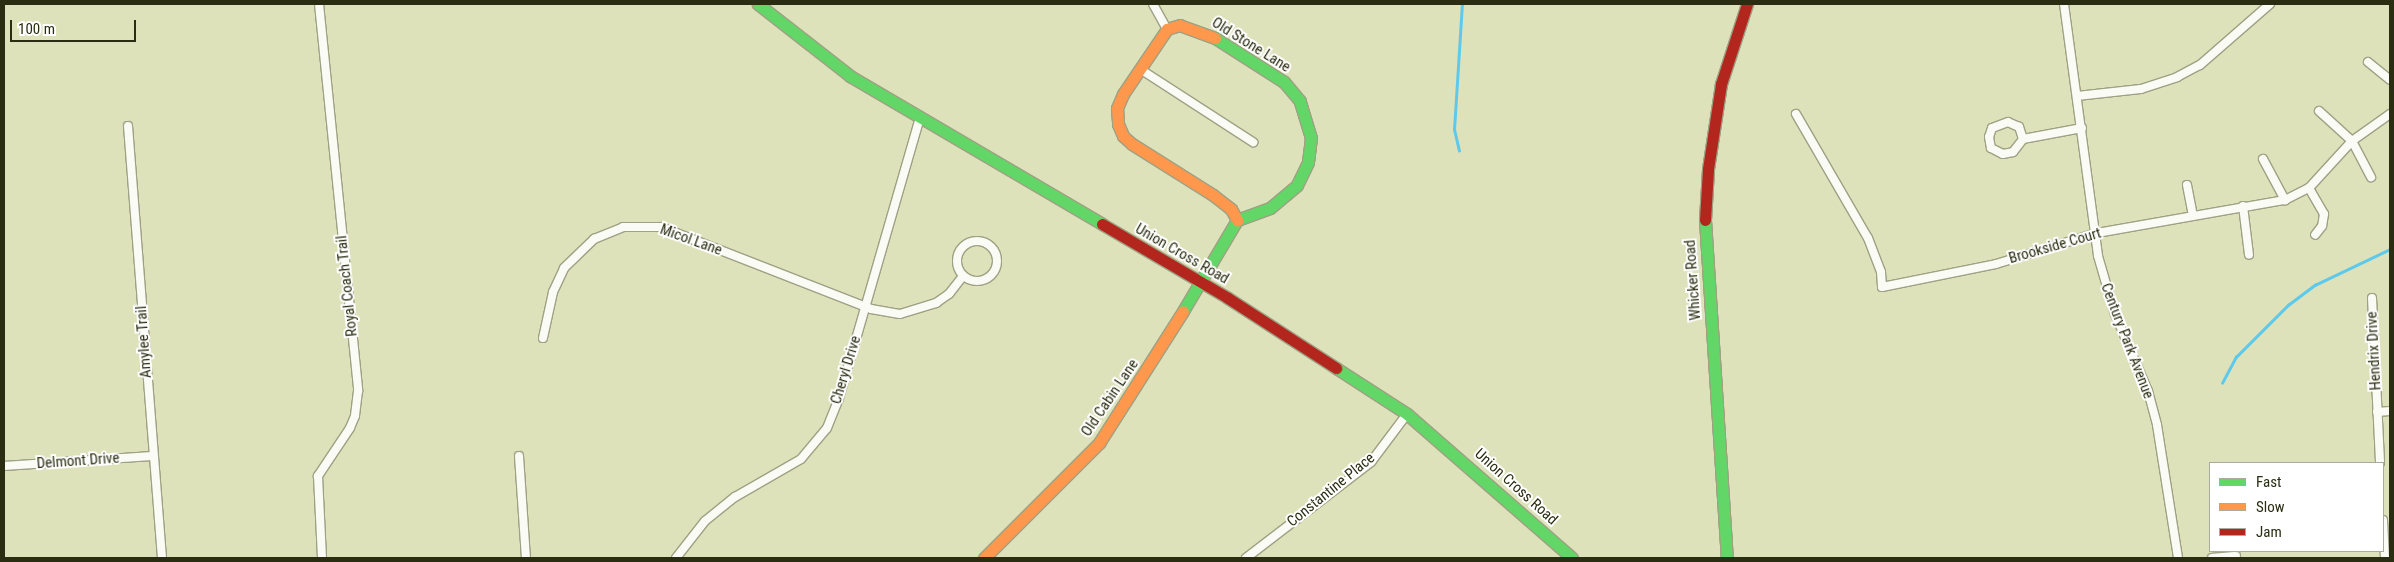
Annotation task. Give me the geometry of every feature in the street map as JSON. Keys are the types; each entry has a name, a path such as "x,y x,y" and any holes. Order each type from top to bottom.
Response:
{"street":[{"name":"Royal Coach Trail","path":"319,4 358,391 355,416 350,428 318,476 322,558"},
{"name":"Union Cross Road","path":"758,4 850,76 1201,283 1407,414 1480,474 1572,558"},
{"path":"1153,4 1167,29 1117,108 1118,124 1123,136 1213,195 1231,209 1237,220 1201,283"},
{"name":"Whicker Road","path":"1727,558 1704,230 1708,169 1721,84 1747,4"},
{"name":"Century Park Avenue","path":"2064,4 2103,276 2115,314 2148,391 2157,424 2178,558"},
{"path":"2077,96 2141,89 2177,77 2200,65 2270,4"},
{"name":"Old Stone Lane","path":"1167,29 1191,27 1232,48 1284,82 1300,101 1307,117 1311,138 1308,162 1297,185 1270,208 1237,220"},
{"path":"2368,62 2390,80"},
{"path":"1140,69 1253,142"},
{"path":"2319,111 2352,141 2371,177"},
{"name":"Brookside Court","path":"1796,114 1868,238 1881,272 1882,287 1996,264 2097,233 2285,200 2309,188 2352,141 2390,114"},
{"name":"Cheryl Drive","path":"676,558 705,521 735,497 801,459 827,428 839,398 920,117"},
{"path":"2023,139 2019,127 2008,122 1992,128 1989,137 1991,148 2003,154 2013,152 2023,139 2082,128"},
{"name":"Amylee Trail","path":"128,126 152,456 162,558"},
{"path":"2263,159 2285,200"},
{"path":"2187,185 2193,215"},
{"path":"2309,188 2324,214 2322,226 2315,235"},
{"path":"2243,206 2249,254"},
{"name":"Micol Lane","path":"543,338 553,292 571,259 594,238 638,225 661,227 865,307 900,314 919,310 949,294 963,276"},
{"path":"974,240 992,247 997,260 988,278 975,281 963,276 956,258 962,246 974,240"},
{"name":"Old Cabin Lane","path":"984,558 1099,443 1201,283"},
{"name":"Hendrix Drive","path":"2372,298 2380,462"},
{"path":"2378,412 2390,411"},
{"name":"Constantine Place","path":"1246,558 1371,462 1407,414"},
{"name":"Delmont Drive","path":"4,466 152,456"},
{"path":"519,456 526,558"},
{"path":"2384,539 2385,558"},
{"path":"2212,558 2236,556"}],"waterway":[{"path":"1459,151 1454,130 1462,4"},
{"path":"2222,383 2236,357 2288,305 2315,285 2390,249"}],"traffic: fast":[{"path":"758,4 850,76 1102,224"},
{"path":"1183,311 1237,220 1270,208 1297,185 1308,162 1311,138 1300,101 1284,82 1215,38"},
{"path":"1705,220 1727,558"},
{"path":"1336,368 1407,414 1572,558"}],"traffic: slow":[{"path":"1215,38 1180,25 1167,29 1123,94 1117,108 1118,124 1123,136 1132,144 1213,195 1231,209 1237,220"},
{"path":"984,558 1099,443 1183,311"}],"traffic: jam":[{"path":"1705,220 1708,169 1721,84 1747,4"},
{"path":"1102,224 1228,298 1336,368"}]}
